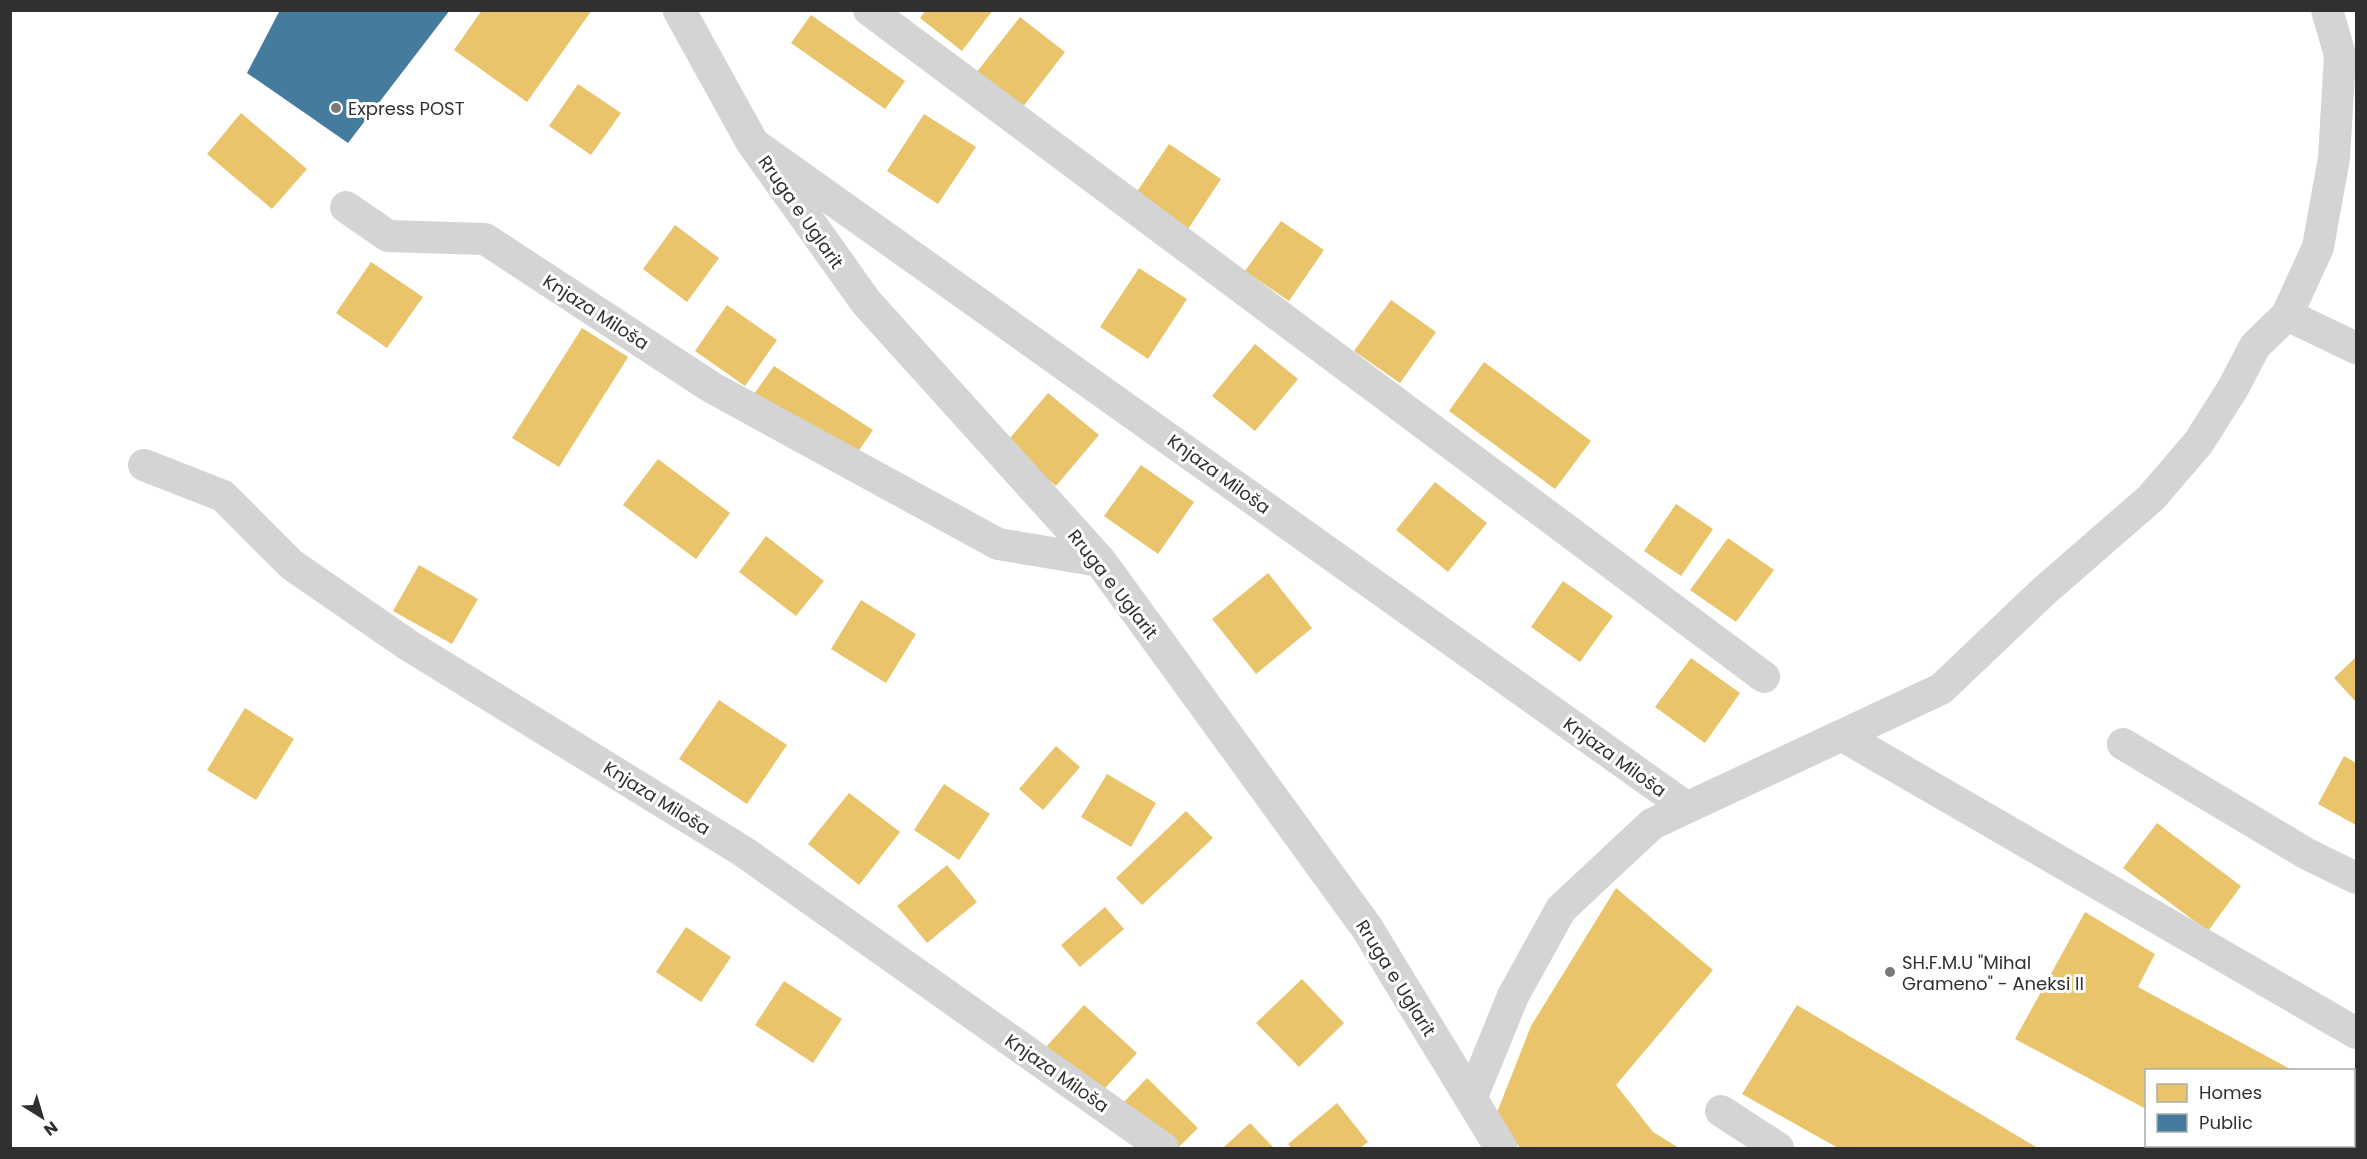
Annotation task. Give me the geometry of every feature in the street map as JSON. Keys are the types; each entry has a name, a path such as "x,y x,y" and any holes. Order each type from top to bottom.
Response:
{"street":[{"name":"Rruga e Uglarit","path":"679,10 752,142 866,302 1100,561 1367,928 1501,1149"},
{"path":"869,10 1764,676"},
{"path":"1471,1099 1513,996 1561,909 1652,824 1941,689 2044,591 2151,498 2199,442 2233,388 2255,346 2287,315 2318,247 2334,158 2340,55 2327,10"},
{"name":"Knjaza Miloša","path":"752,142 1686,807"},
{"name":"Knjaza Miloša","path":"346,207 388,236 485,239 711,387 998,544 1100,561"},
{"path":"2287,315 2356,348"},
{"name":"Knjaza Miloša","path":"144,465 223,496 292,565 408,645 744,852 1163,1149"},
{"path":"1843,736 2356,1033"},
{"path":"2123,744 2307,854 2356,878"},
{"path":"1721,1111 1778,1149"}],"building: Homes":[{"path":"482,10 592,10 527,102 454,50"},
{"path":"926,10 993,10 962,51 920,18"},
{"path":"811,15 905,81 885,109 791,43"},
{"path":"1020,17 1065,52 1022,108 976,73"},
{"path":"578,84 621,113 591,155 549,126"},
{"path":"241,113 307,169 272,209 207,154"},
{"path":"924,114 976,147 938,204 887,171"},
{"path":"1169,144 1221,179 1188,229 1136,193"},
{"path":"1281,221 1324,250 1289,301 1245,271"},
{"path":"675,225 719,258 687,302 643,269"},
{"path":"371,262 423,297 387,348 336,313"},
{"path":"1139,268 1187,299 1148,359 1100,327"},
{"path":"1391,300 1436,332 1400,383 1354,351"},
{"path":"727,305 777,340 745,386 695,351"},
{"path":"582,328 628,357 559,467 512,438"},
{"path":"1255,344 1298,379 1255,431 1212,396"},
{"path":"1484,362 1591,441 1555,489 1449,411"},
{"path":"774,366 873,430 853,459 754,394"},
{"path":"1048,393 1099,435 1056,486 1005,444"},
{"path":"658,459 730,513 696,559 623,505"},
{"path":"1141,465 1194,502 1158,554 1104,516"},
{"path":"1435,482 1487,523 1448,572 1396,530"},
{"path":"1676,504 1713,529 1681,576 1644,551"},
{"path":"766,536 824,581 796,616 739,572"},
{"path":"1728,538 1774,570 1736,622 1690,590"},
{"path":"419,565 478,599 452,644 393,611"},
{"path":"1268,573 1312,628 1256,674 1212,619"},
{"path":"1563,581 1613,616 1580,662 1531,627"},
{"path":"861,600 916,634 886,683 831,649"},
{"path":"2356,657 2356,702 2334,678"},
{"path":"1691,658 1740,693 1705,743 1655,707"},
{"path":"719,700 787,745 747,804 679,759"},
{"path":"245,708 294,739 256,800 207,770"},
{"path":"1056,746 1080,767 1043,810 1019,789"},
{"path":"2344,756 2356,763 2356,825 2318,804"},
{"path":"1107,774 1156,803 1131,847 1081,817"},
{"path":"944,784 990,814 959,860 914,830"},
{"path":"849,793 900,832 859,885 808,844"},
{"path":"1186,811 1213,838 1142,905 1116,878"},
{"path":"2157,823 2241,886 2208,931 2123,868"},
{"path":"947,865 977,902 927,943 897,906"},
{"path":"1616,888 1713,970 1616,1085 1653,1132 1679,1148 1520,1148 1496,1115 1531,1026"},
{"path":"1105,907 1124,929 1080,967 1061,945"},
{"path":"2085,912 2155,954 2138,987 2290,1069 2145,1069 2145,1108 2015,1039"},
{"path":"686,927 731,957 701,1002 656,972"},
{"path":"1302,979 1344,1023 1299,1067 1256,1023"},
{"path":"784,981 842,1019 813,1063 755,1025"},
{"path":"1084,1005 1137,1053 1098,1096 1046,1047"},
{"path":"1797,1005 2038,1148 1838,1148 1742,1094"},
{"path":"1147,1078 1198,1128 1178,1148 1123,1103"},
{"path":"1337,1103 1368,1142 1360,1148 1291,1148 1288,1144"},
{"path":"2356,1105 2356,1148 2218,1147 2355,1147"},
{"path":"1250,1123 1274,1148 1223,1148"}],"building: Public":[{"name":"Express POST","path":"280,10 450,10 348,143 247,73"}],"place":[{"name":"Express POST","path":"336,108"},
{"name":"SH.F.M.U \"Mihal Grameno\" - Aneksi II","path":"1890,972"}]}
